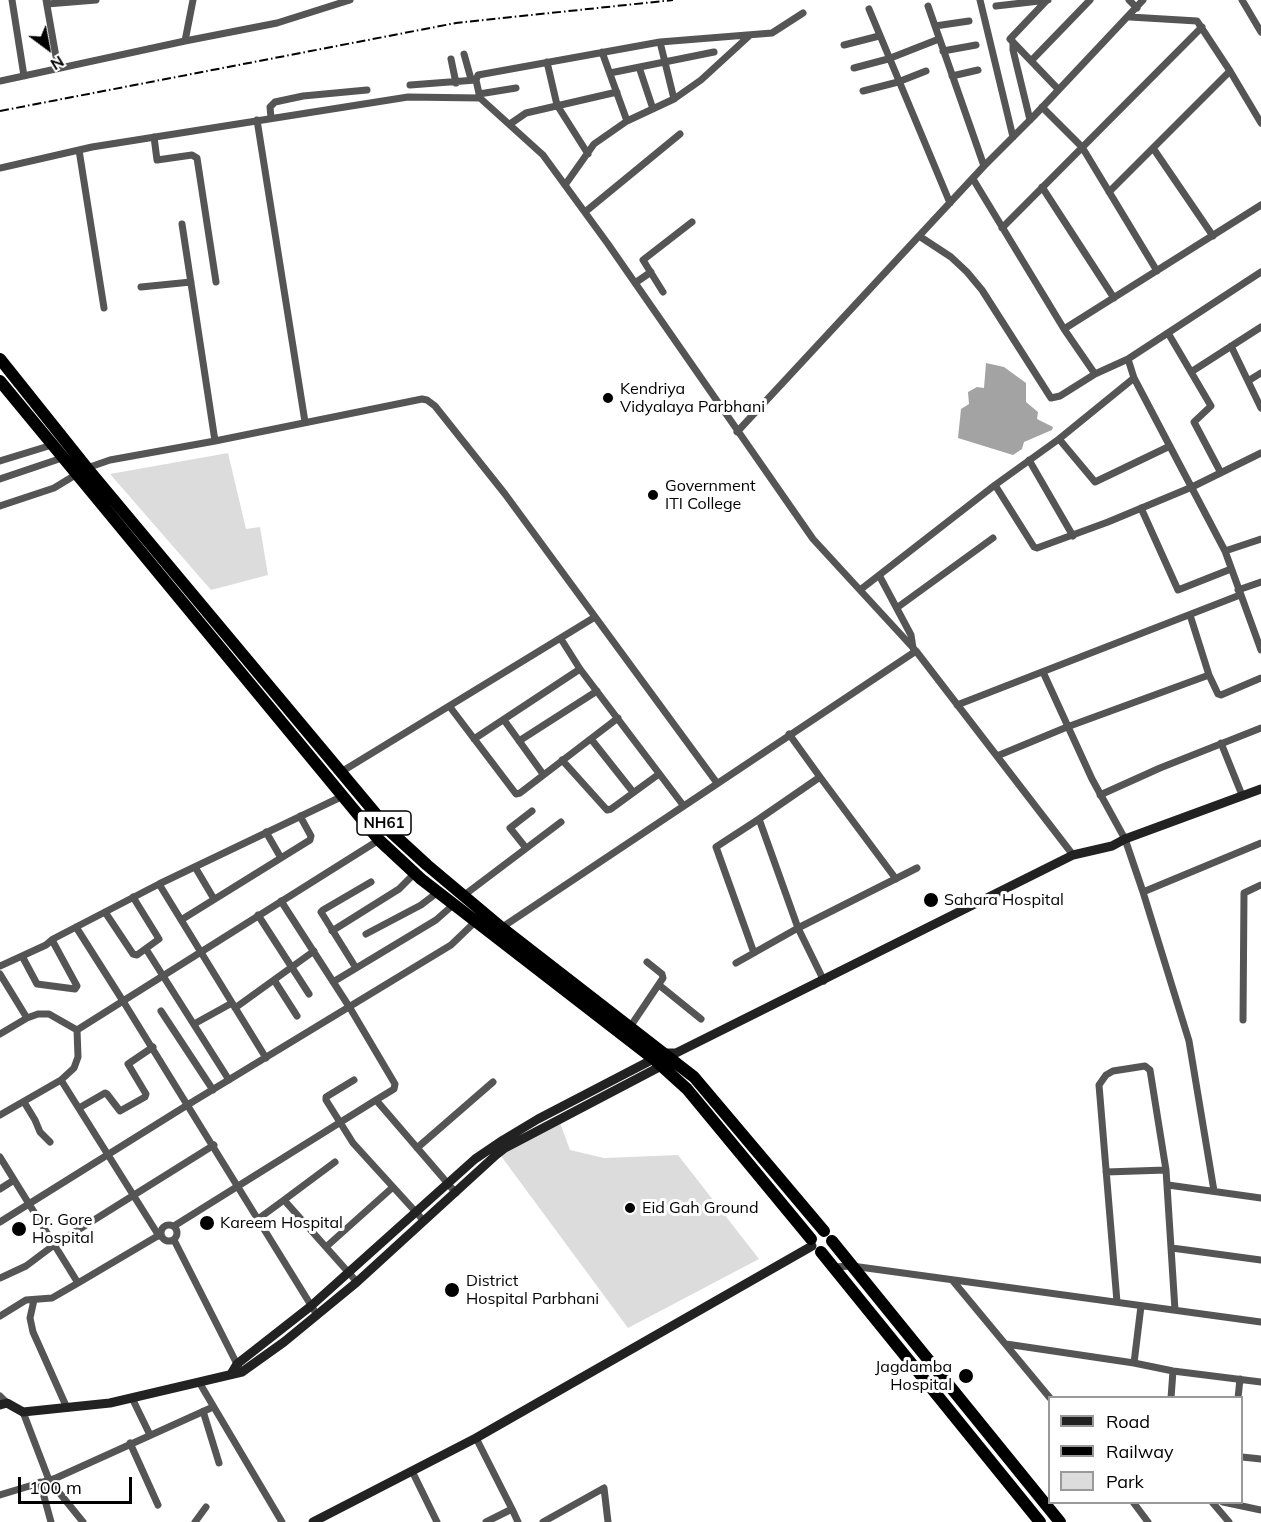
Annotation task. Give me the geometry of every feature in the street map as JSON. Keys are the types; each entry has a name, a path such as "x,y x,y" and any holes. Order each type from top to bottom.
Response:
{"highway":[{"name":"NH61","path":"0,359 82,472 177,594 379,840 453,904 479,917"},
{"name":"NH61","path":"0,381 62,458 82,472 391,832 463,896 479,917 497,932 694,1077 828,1236 1060,1522"},
{"path":"339,792 344,776"},
{"name":"NH61","path":"497,932 630,1027 666,1058 687,1089 1040,1522"},
{"path":"814,1234 828,1236 830,1248 815,1246 814,1234"}],"street":[{"path":"12,0 24,76"},
{"path":"58,68 46,2 96,0"},
{"path":"185,41 193,0"},
{"path":"0,81 277,22 350,0"},
{"path":"980,0 1013,137"},
{"path":"996,6 1047,0"},
{"path":"1047,0 1010,38 1058,89"},
{"path":"1031,61 1090,0"},
{"path":"1129,0 1137,8"},
{"path":"737,432 984,166 1143,0"},
{"path":"1242,0 1258,22 1261,32"},
{"path":"928,6 984,166"},
{"path":"869,9 950,203"},
{"path":"410,85 456,83 474,79 478,75 660,42 749,36 777,31 803,14"},
{"path":"1130,16 1197,21 1261,123"},
{"path":"935,26 969,21"},
{"path":"1002,228 1202,27"},
{"path":"565,185 594,144 627,121 674,99 701,80 749,36"},
{"path":"844,45 879,36"},
{"path":"854,68 888,59 939,39"},
{"path":"660,42 674,99"},
{"path":"1013,42 1030,120"},
{"path":"943,51 976,45"},
{"path":"602,52 627,121"},
{"path":"610,73 714,52"},
{"path":"464,54 480,96 543,155 813,539 914,649 1073,855"},
{"path":"451,58 456,83"},
{"path":"547,62 557,105 588,154"},
{"path":"639,67 653,109"},
{"path":"952,76 978,70"},
{"path":"863,91 898,82 926,71"},
{"path":"1109,192 1230,71"},
{"path":"0,168 79,150 257,120 408,97 480,96 516,88"},
{"path":"271,118 270,107 275,102 303,96 367,90"},
{"path":"510,124 523,114 616,92"},
{"path":"1042,107 1082,147 1157,271"},
{"path":"257,120 305,422"},
{"path":"585,212 680,134"},
{"path":"154,137 158,160 192,155 196,158 216,282"},
{"path":"1153,148 1213,236"},
{"path":"79,150 104,308"},
{"path":"973,179 1064,329 1095,374"},
{"path":"1042,187 1114,298"},
{"path":"1064,329 1261,205"},
{"path":"663,292 644,259 692,222"},
{"path":"182,224 215,441"},
{"path":"919,236 951,257 975,281 997,311 1051,398 1059,396 1095,374 1128,359 1261,272"},
{"path":"634,283 651,272"},
{"path":"141,287 191,282"},
{"path":"1191,372 1261,327"},
{"path":"1168,333 1212,406 1194,422 1221,473"},
{"path":"1231,346 1261,408"},
{"path":"1128,359 1134,378 1225,550 1261,650"},
{"path":"1248,381 1261,374"},
{"path":"860,590 995,485 1059,439 1134,378"},
{"path":"0,506 54,488 110,460 422,399 431,402 505,495 717,783"},
{"path":"1059,439 1095,482 1170,446"},
{"path":"0,460 52,445"},
{"path":"995,485 1035,548 1072,536 1192,487 1261,453"},
{"path":"0,479 62,458"},
{"path":"1029,460 1072,536"},
{"path":"1141,508 1178,590 1231,570"},
{"path":"898,607 993,538"},
{"path":"1225,550 1261,539"},
{"path":"879,575 898,607 914,649"},
{"path":"957,705 1190,615 1261,582"},
{"path":"1190,615 1217,693 1220,695 1261,678"},
{"path":"344,776 596,617"},
{"path":"561,639 580,669 683,805"},
{"path":"497,932 914,649"},
{"path":"474,739 580,669"},
{"path":"1043,672 1100,795 1125,839 1143,892 1189,1041 1214,1191"},
{"path":"997,756 1067,727 1209,675"},
{"path":"519,741 597,691"},
{"path":"450,707 513,793 520,794 618,718"},
{"path":"504,720 543,774"},
{"path":"1100,795 1261,728"},
{"path":"789,734 896,879"},
{"path":"591,739 633,792"},
{"path":"1221,743 1242,795"},
{"path":"562,760 604,808 611,809 659,774"},
{"path":"754,953 716,847 820,777"},
{"path":"2,1401 23,1412 68,1408 110,1403 231,1374 349,1273 447,1184 503,1140 1073,855 1112,846 1125,839 1261,789"},
{"path":"0,966 46,945 159,884 300,816 339,792"},
{"path":"526,848 510,828 532,811"},
{"path":"181,920 311,838 300,816"},
{"path":"759,819 798,928 825,981"},
{"path":"463,896 561,822"},
{"path":"266,832 281,858"},
{"path":"77,1030 379,840"},
{"path":"1143,892 1261,843"},
{"path":"195,867 214,899"},
{"path":"736,963 798,928 917,868"},
{"path":"333,931 399,889 415,873"},
{"path":"356,968 322,911 371,882"},
{"path":"159,884 266,1058"},
{"path":"1243,1020 1244,893 1261,885"},
{"path":"366,934 421,905 438,892"},
{"path":"105,912 133,954 137,955 159,939 133,897"},
{"path":"0,1316 23,1302 52,1298 160,1235 167,1225 174,1226 394,1089 395,1084 350,1008 281,901"},
{"path":"333,981 436,920 453,904"},
{"path":"258,915 309,994"},
{"path":"0,1222 451,945 479,917"},
{"path":"76,927 189,1104 316,1315"},
{"path":"22,956 37,984 75,989 77,986 52,940"},
{"path":"146,949 230,1080"},
{"path":"194,1024 234,1006 314,951"},
{"path":"630,1027 663,978 662,974 647,962"},
{"path":"0,974 27,1018"},
{"path":"274,980 297,1016"},
{"path":"659,985 701,1019"},
{"path":"161,1011 213,1090"},
{"path":"0,1034 38,1014 49,1014 77,1030"},
{"path":"0,1115 61,1080 74,1068 78,1057 77,1030"},
{"path":"79,1108 105,1093 120,1111 145,1097 146,1094 128,1064 153,1047"},
{"path":"239,1368 284,1342 357,1282 505,1148 666,1058"},
{"path":"1117,1302 1099,1085 1106,1075 1113,1071 1145,1066 1150,1070 1168,1185 1175,1310"},
{"path":"61,1080 160,1235 166,1240 174,1240"},
{"path":"354,1080 326,1097 339,1123 353,1143 424,1221"},
{"path":"417,1148 493,1082"},
{"path":"376,1100 456,1193"},
{"path":"24,1102 36,1120 40,1132 50,1142"},
{"path":"0,1278 26,1266 54,1245 214,1145"},
{"path":"0,1157 78,1283"},
{"path":"258,1219 335,1162"},
{"path":"1106,1172 1166,1170"},
{"path":"0,1189 14,1180"},
{"path":"1168,1185 1261,1198"},
{"path":"326,1247 393,1187"},
{"path":"284,1200 357,1282"},
{"path":"174,1226 177,1233 174,1240"},
{"path":"174,1240 239,1368"},
{"path":"313,1522 476,1437 815,1246"},
{"path":"1172,1248 1261,1260"},
{"path":"833,1267 852,1266 1261,1323"},
{"path":"953,1281 1048,1396"},
{"path":"34,1300 30,1318 33,1332 68,1408"},
{"path":"1134,1363 1141,1306"},
{"path":"277,1333 284,1342"},
{"path":"1006,1344 1173,1371 1261,1382"},
{"path":"1171,1396 1173,1371"},
{"path":"1238,1396 1240,1379"},
{"path":"199,1382 282,1522"},
{"path":"132,1398 150,1435"},
{"path":"0,1495 49,1480 213,1407"},
{"path":"203,1411 219,1463"},
{"path":"23,1412 49,1480 82,1522"},
{"path":"476,1437 518,1522"},
{"path":"130,1443 158,1505"},
{"path":"1243,1457 1261,1459"},
{"path":"412,1471 437,1522"},
{"path":"40,1482 51,1522"},
{"path":"543,1522 553,1519 604,1488 608,1522"},
{"path":"1135,1504 1148,1522"},
{"path":"1213,1504 1229,1522"},
{"path":"1232,1504 1261,1510"},
{"path":"195,1522 206,1507"},
{"path":"486,1522 512,1509"}],"green space":[{"path":"228,453 246,529 260,527 268,575 211,590 110,474"},
{"name":"Eid Gah Ground","path":"559,1120 570,1150 604,1158 678,1155 759,1259 628,1328 501,1156"}],"shaded area":[{"path":"986,363 1004,367 1026,383 1026,402 1038,412 1037,419 1053,427 1052,430 1024,442 1022,449 1013,455 958,438 961,409 969,404 968,392 977,387 984,388"}],"railway":[{"path":"0,111 456,23 673,0"}],"place":[{"name":"Kendriya Vidyalaya Parbhani","path":"608,398"},
{"name":"Government ITI College","path":"653,495"},
{"name":"Sahara Hospital","path":"931,900"},
{"name":"Eid Gah Ground","path":"630,1208"},
{"name":"Kareem Hospital","path":"207,1223"},
{"name":"Dr. Gore Hospital","path":"19,1229"},
{"name":"District Hospital Parbhani","path":"452,1290"},
{"name":"Jagdamba Hospital","path":"966,1376"}]}
